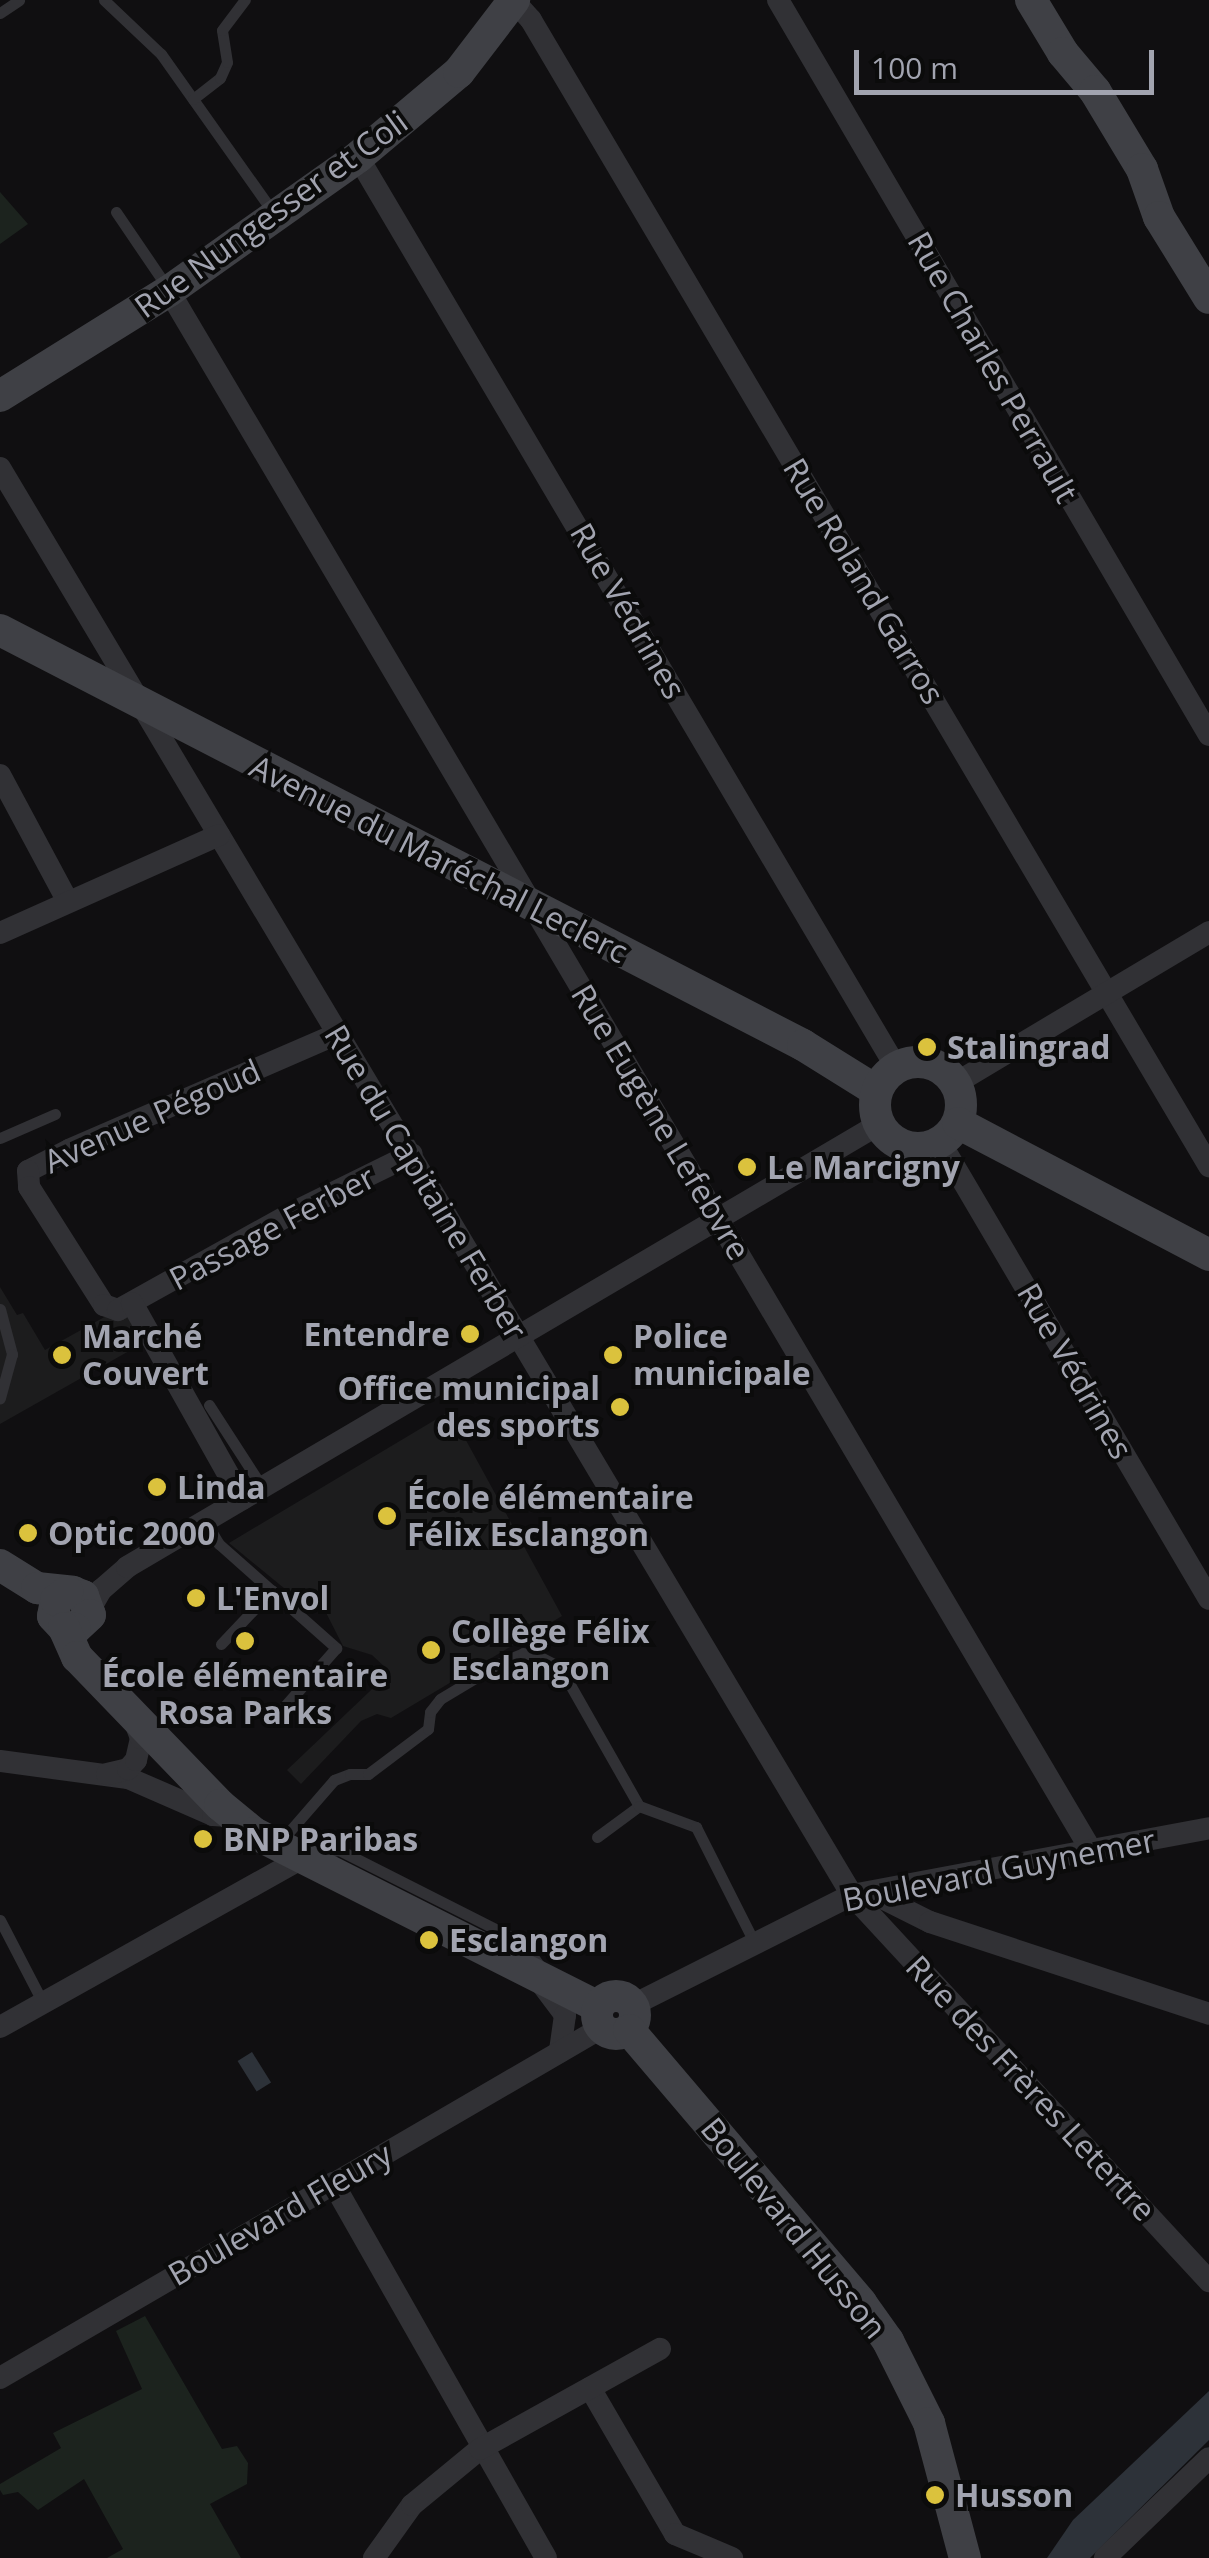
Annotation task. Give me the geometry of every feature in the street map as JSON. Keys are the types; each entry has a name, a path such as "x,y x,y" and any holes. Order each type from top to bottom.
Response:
{"street":[{"name":"Rue Nungesser et Coli","path":"0,396 170,290 358,157 459,72 514,0"},
{"name":"Rue Roland Garros","path":"514,0 532,20 1209,1166"},
{"name":"Rue Charles Perrault","path":"778,0 1209,735"},
{"path":"1032,0 1062,53 1096,91 1124,138 1142,169 1159,217 1209,298"},
{"name":"Rue Védrines","path":"358,157 883,1094"},
{"name":"Rue Eugène Lefebvre","path":"170,290 1091,1850"},
{"name":"Rue du Capitaine Ferber","path":"0,468 852,1894"},
{"name":"Avenue du Maréchal Leclerc","path":"0,630 536,911 803,1045 883,1094"},
{"path":"0,776 68,902"},
{"path":"0,934 219,834"},
{"path":"956,1083 1209,932"},
{"name":"Avenue Pégoud","path":"132,1303 118,1310 104,1305 29,1187 28,1171 337,1034"},
{"path":"0,1576 32,1604 73,1609 127,1567 719,1219 922,1061 947,1072 956,1083 962,1102 949,1132"},
{"path":"883,1094 906,1146 949,1132 1209,1254"},
{"name":"Rue Védrines","path":"949,1132 1209,1599"},
{"name":"Passage Ferber","path":"132,1303 296,1211 412,1154"},
{"path":"132,1303 252,1493"},
{"path":"0,1565 73,1609"},
{"name":"Boulevard Husson","path":"73,1609 77,1657 233,1816 289,1853 615,2017 861,2303 888,2341 929,2423 965,2558"},
{"path":"107,1774 128,1769 140,1750 138,1727 130,1713"},
{"path":"0,1761 139,1781 212,1816 233,1816"},
{"name":"Boulevard Guynemer","path":"615,2017 852,1894 1209,1828"},
{"path":"0,2027 289,1853"},
{"path":"852,1894 878,1896 930,1922 1209,2014"},
{"name":"Rue des Frères Letertre","path":"852,1894 1209,2282"},
{"path":"539,1978 560,2002 566,2026 560,2052"},
{"name":"Boulevard Fleury","path":"0,2378 615,2017"},
{"path":"333,2182 480,2449 546,2558"},
{"path":"374,2558 412,2504 480,2449 660,2349"},
{"path":"590,2388 676,2534 732,2558"},
{"path":"1105,2558 1209,2458"}],"lane":[{"path":"0,12 19,0"},
{"path":"104,0 161,54 276,217"},
{"path":"193,99 220,78 227,62 222,30 245,0"},
{"path":"116,212 170,290"},
{"path":"0,1138 55,1114"},
{"path":"0,1309 12,1354 0,1398"},
{"path":"209,1405 252,1493"},
{"path":"204,1521 219,1544 336,1648 284,1707"},
{"path":"221,1644 272,1590"},
{"path":"289,1853 334,1780 350,1774 368,1774 428,1730 430,1712 440,1699 523,1653 560,1666 639,1806 696,1828 754,1942"},
{"path":"597,1837 639,1806"},
{"path":"0,1920 43,2003"}],"shaded area":[{"path":"0,192 28,224 0,244"},
{"name":"Marché Couvert","path":"0,1287 17,1315 23,1313 45,1350 126,1305 145,1342 0,1424"},
{"path":"450,1411 562,1616 391,1718 377,1714 361,1721 301,1784 287,1770 390,1672 372,1655 343,1646 319,1599 307,1607 229,1543"},
{"path":"252,2052 271,2083 257,2092 238,2061"},
{"path":"145,2316 222,2449 237,2446 248,2463 247,2484 210,2504 241,2558 107,2558 123,2549 84,2479 38,2510 18,2492 3,2495 0,2490 0,2484 61,2448 53,2433 142,2389 116,2331"},
{"path":"1209,2391 1209,2440 1090,2558 1047,2558 1073,2520"}],"place":[{"name":"Stalingrad","path":"927,1047"},
{"name":"Le Marcigny","path":"747,1167"},
{"name":"Entendre","path":"470,1334"},
{"name":"Marché Couvert","path":"62,1355"},
{"name":"Police municipale","path":"613,1355"},
{"name":"Office municipal des sports","path":"620,1407"},
{"name":"Linda","path":"157,1487"},
{"name":"École élémentaire Félix Esclangon","path":"387,1516"},
{"name":"Optic 2000","path":"28,1533"},
{"name":"L'Envol","path":"196,1598"},
{"name":"École élémentaire Rosa Parks","path":"245,1641"},
{"name":"Collège Félix Esclangon","path":"431,1650"},
{"name":"BNP Paribas","path":"203,1839"},
{"name":"Esclangon","path":"429,1940"},
{"name":"Husson","path":"935,2495"}]}
